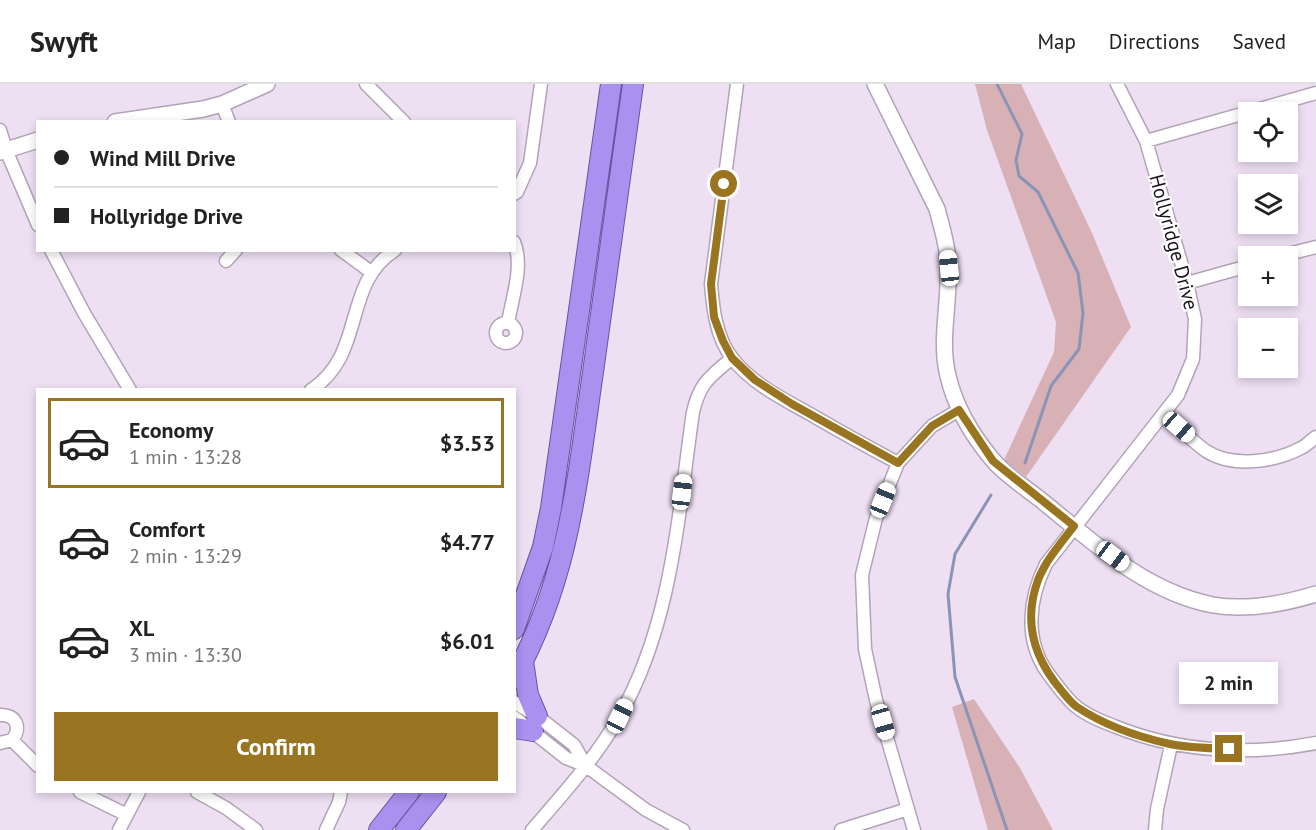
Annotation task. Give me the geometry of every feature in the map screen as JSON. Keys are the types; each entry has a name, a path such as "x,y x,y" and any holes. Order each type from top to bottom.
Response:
{"highway":[{"path":"516,622 543,547 551,508 610,84"},
{"path":"528,725 528,695 519,670 549,603 570,527 633,84"},
{"path":"379,830 408,793"},
{"path":"406,830 435,793"}],"street":[{"path":"129,120 222,104 267,84"},
{"path":"366,84 402,120"},
{"path":"516,193 530,163 541,84"},
{"path":"737,84 711,284 714,317 723,341 732,358 755,380 792,404 898,463"},
{"path":"875,84 928,188 943,231 949,268 945,327 947,374 959,410 993,461 1143,579 1178,596 1198,602 1238,608 1292,601 1316,594"},
{"name":"Hollyridge Drive","path":"1117,84 1146,141 1187,283 1195,319 1193,359 1178,395 1046,564 1038,579 1034,595 1031,631 1041,663 1074,705 1116,727 1171,745 1249,751 1316,743"},
{"path":"1146,141 1316,93"},
{"path":"222,104 229,120"},
{"path":"0,130 3,151 36,221"},
{"path":"3,151 36,141"},
{"path":"508,323 518,263 516,247"},
{"path":"1298,252 1316,247"},
{"path":"52,252 84,313 129,388"},
{"path":"226,261 234,252"},
{"path":"344,252 371,272"},
{"path":"314,388 329,376 342,356 351,336 361,294 371,272 392,252"},
{"path":"1187,283 1238,269"},
{"path":"532,830 586,766 620,716 651,648 661,617 674,555 697,394 705,381 732,358"},
{"path":"914,830 876,700 865,648 862,575 876,518 898,463 932,426 959,410"},
{"path":"1164,414 1206,450 1231,460 1262,461 1301,448 1316,437"},
{"path":"516,705 528,725 574,746 586,766 646,810 683,830"},
{"path":"0,715 11,717 17,724 17,733 6,742 36,764"},
{"path":"1155,830 1156,809 1171,745"},
{"path":"82,793 127,815"},
{"path":"119,830 138,793"},
{"path":"199,793 226,808 256,830"},
{"path":"326,830 341,793"},
{"path":"841,830 908,809"}],"shaded area":[{"path":"975,84 1021,84 1092,233 1131,327 1026,477 1004,460 1054,352 1056,322 987,130"},
{"path":"974,699 1020,768 1053,830 988,830 952,707"}],"waterway":[{"path":"997,84 1022,134 1016,160 1019,176 1038,192 1078,273 1083,313 1079,349 1051,386 1025,463"},
{"path":"991,495 955,554 948,594 955,677 1007,830"}],"route":[{"path":"724,184 711,284 714,317 732,358 755,380 792,404 898,463 932,426 959,410 993,461 1074,526 1046,564 1038,579 1031,615 1031,631 1036,651 1054,682 1074,705 1099,720 1133,734 1171,745 1229,749"}]}
